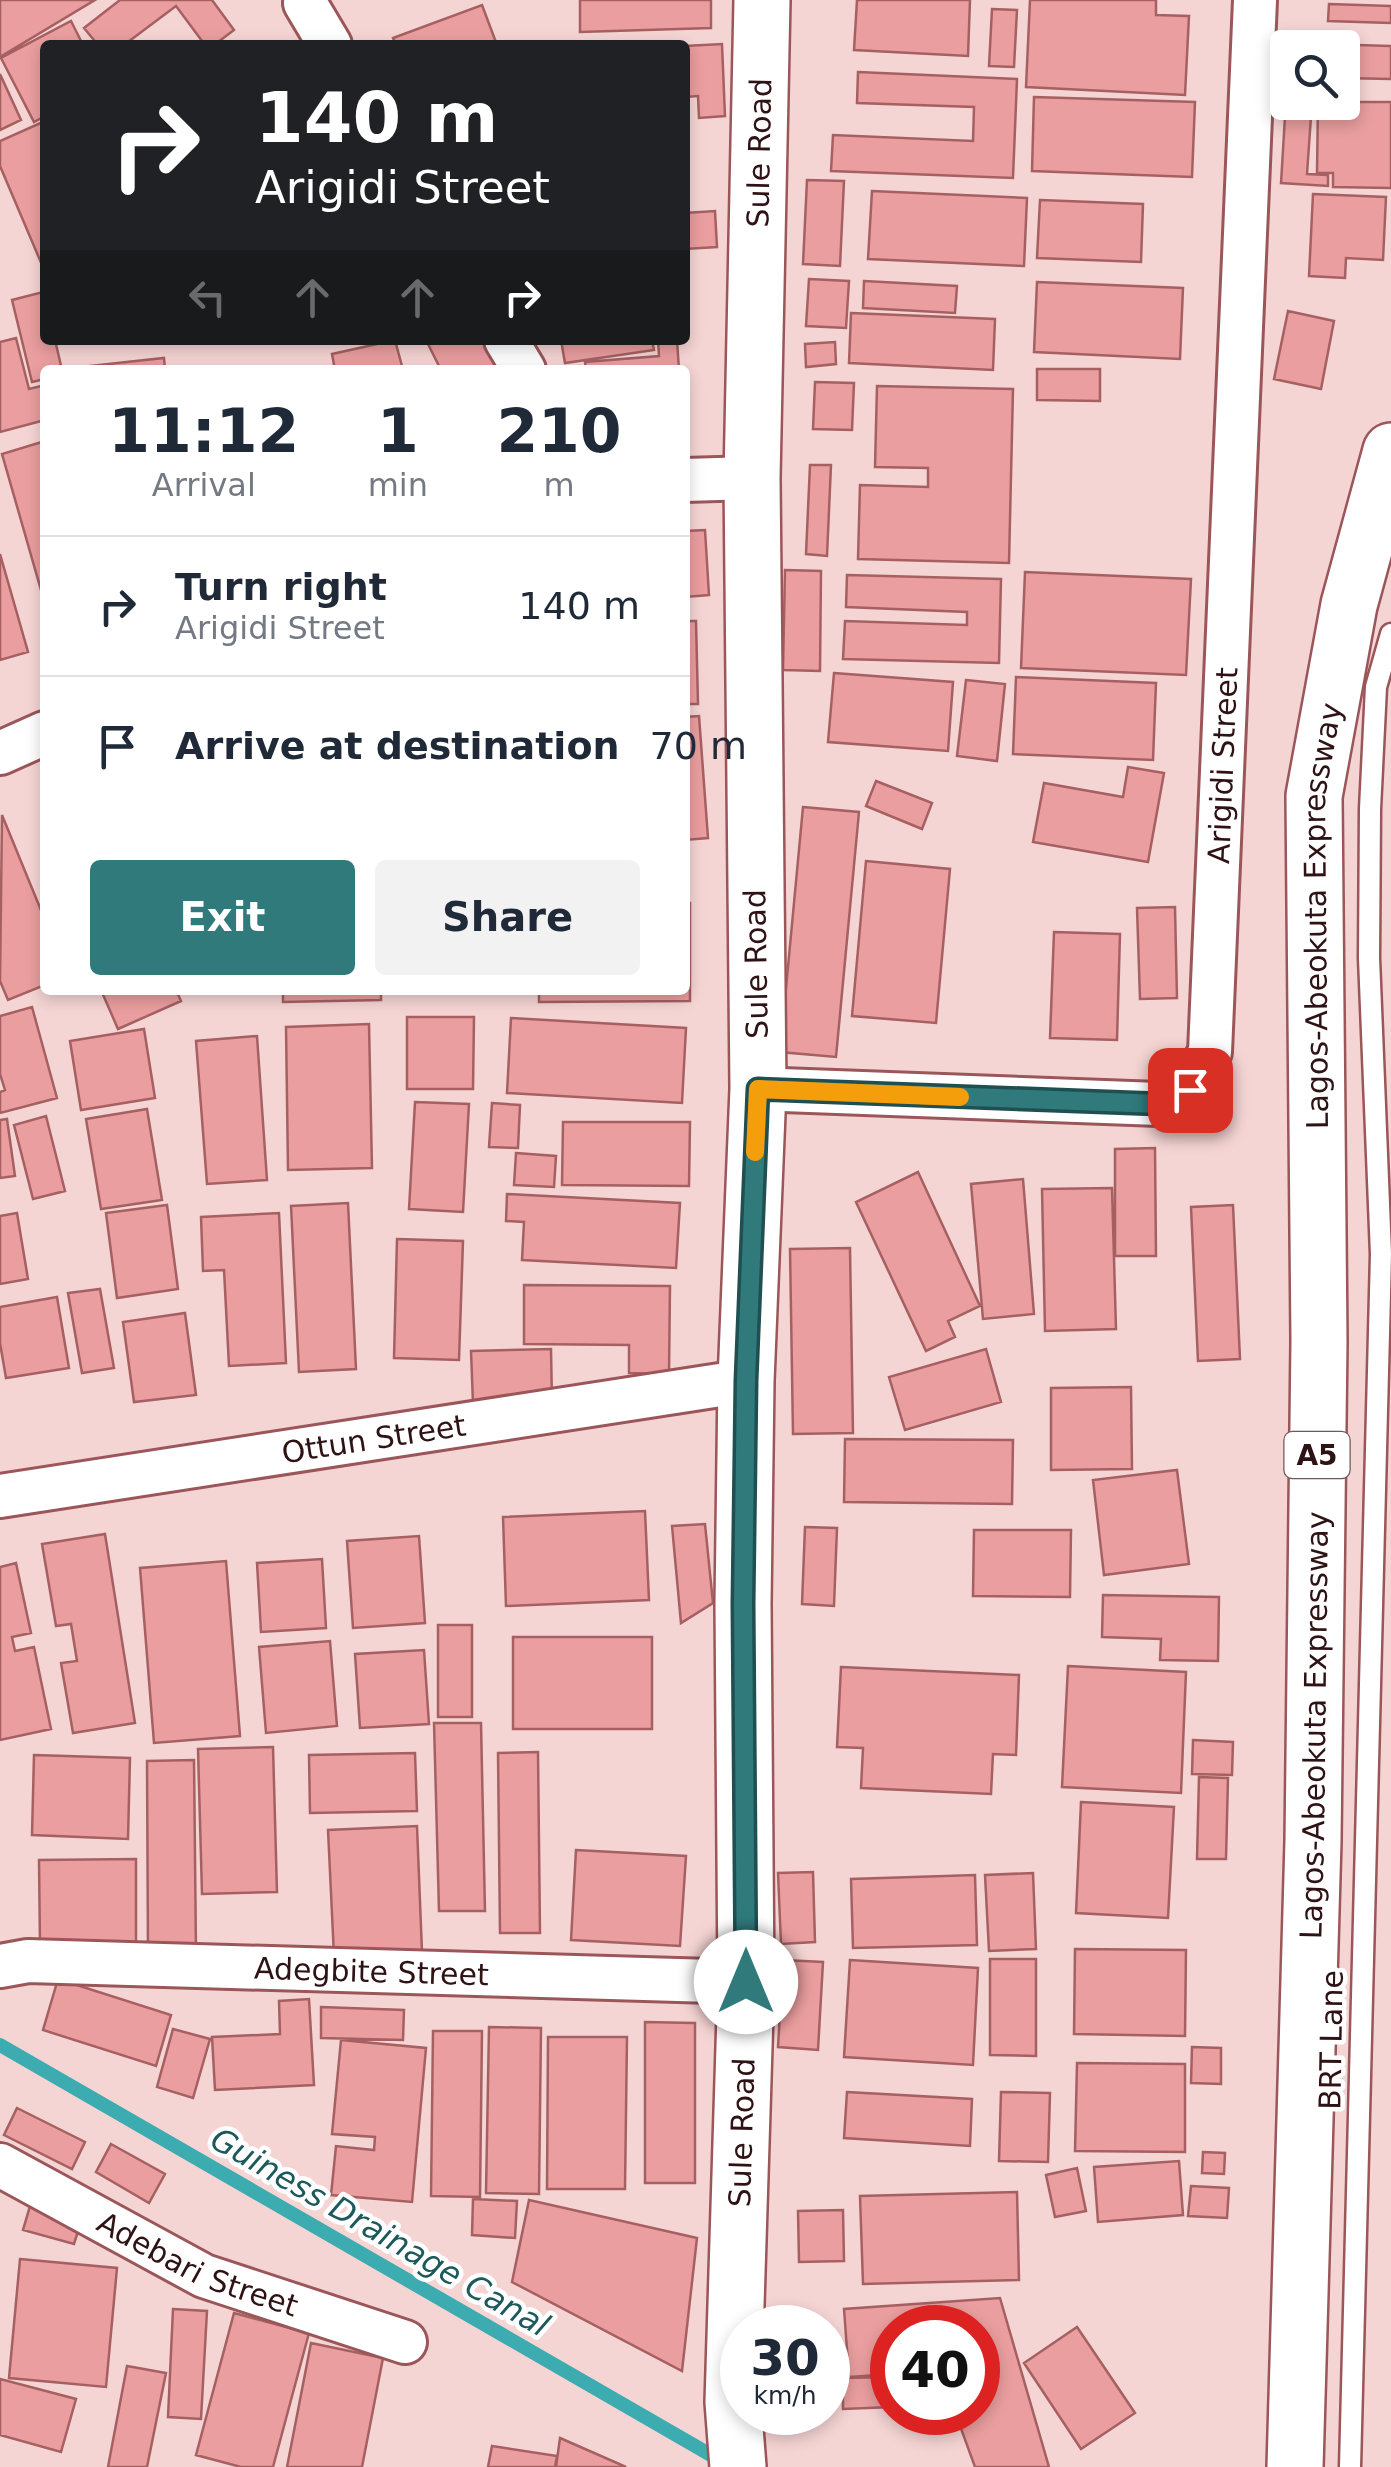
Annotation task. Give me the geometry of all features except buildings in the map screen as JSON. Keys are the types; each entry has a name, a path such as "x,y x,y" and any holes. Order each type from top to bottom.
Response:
{"main road":[{"name":"Sule Road","path":"738,2467 733,2402 746,1982 746,1380 758,1089 752,478 762,0"},
{"name":"Lagos-Abeokuta Expressway","path":"1295,2467 1313,1840 1318,1361 1314,796 1349,605 1391,451"}],"street":[{"name":"Arigidi Street","path":"758,1089 1160,1104 1190,1090 1210,1052 1255,0"},
{"path":"305,3 327,40"},
{"path":"690,480 752,478"},
{"path":"0,753 40,735"},
{"name":"Ottun Street","path":"0,1496 746,1380"},
{"name":"Adegbite Street","path":"0,1966 28,1962 746,1982"},
{"name":"Adebari Street","path":"0,2166 204,2276 405,2342"}],"lane":[{"name":"BRT Lane","path":"1350,2467 1380,1254 1368,958 1370,809 1376,687 1391,634"},
{"name":"BRT Lane","path":"1380,1254 1391,1181"}],"waterway":[{"name":"Guiness Drainage Canal","path":"0,2045 723,2462"}],"slow traffic":[{"path":"755,1152 758,1089 960,1097"}],"route":[{"path":"746,1982 746,1380 758,1089 1160,1104 1190,1090"}]}
